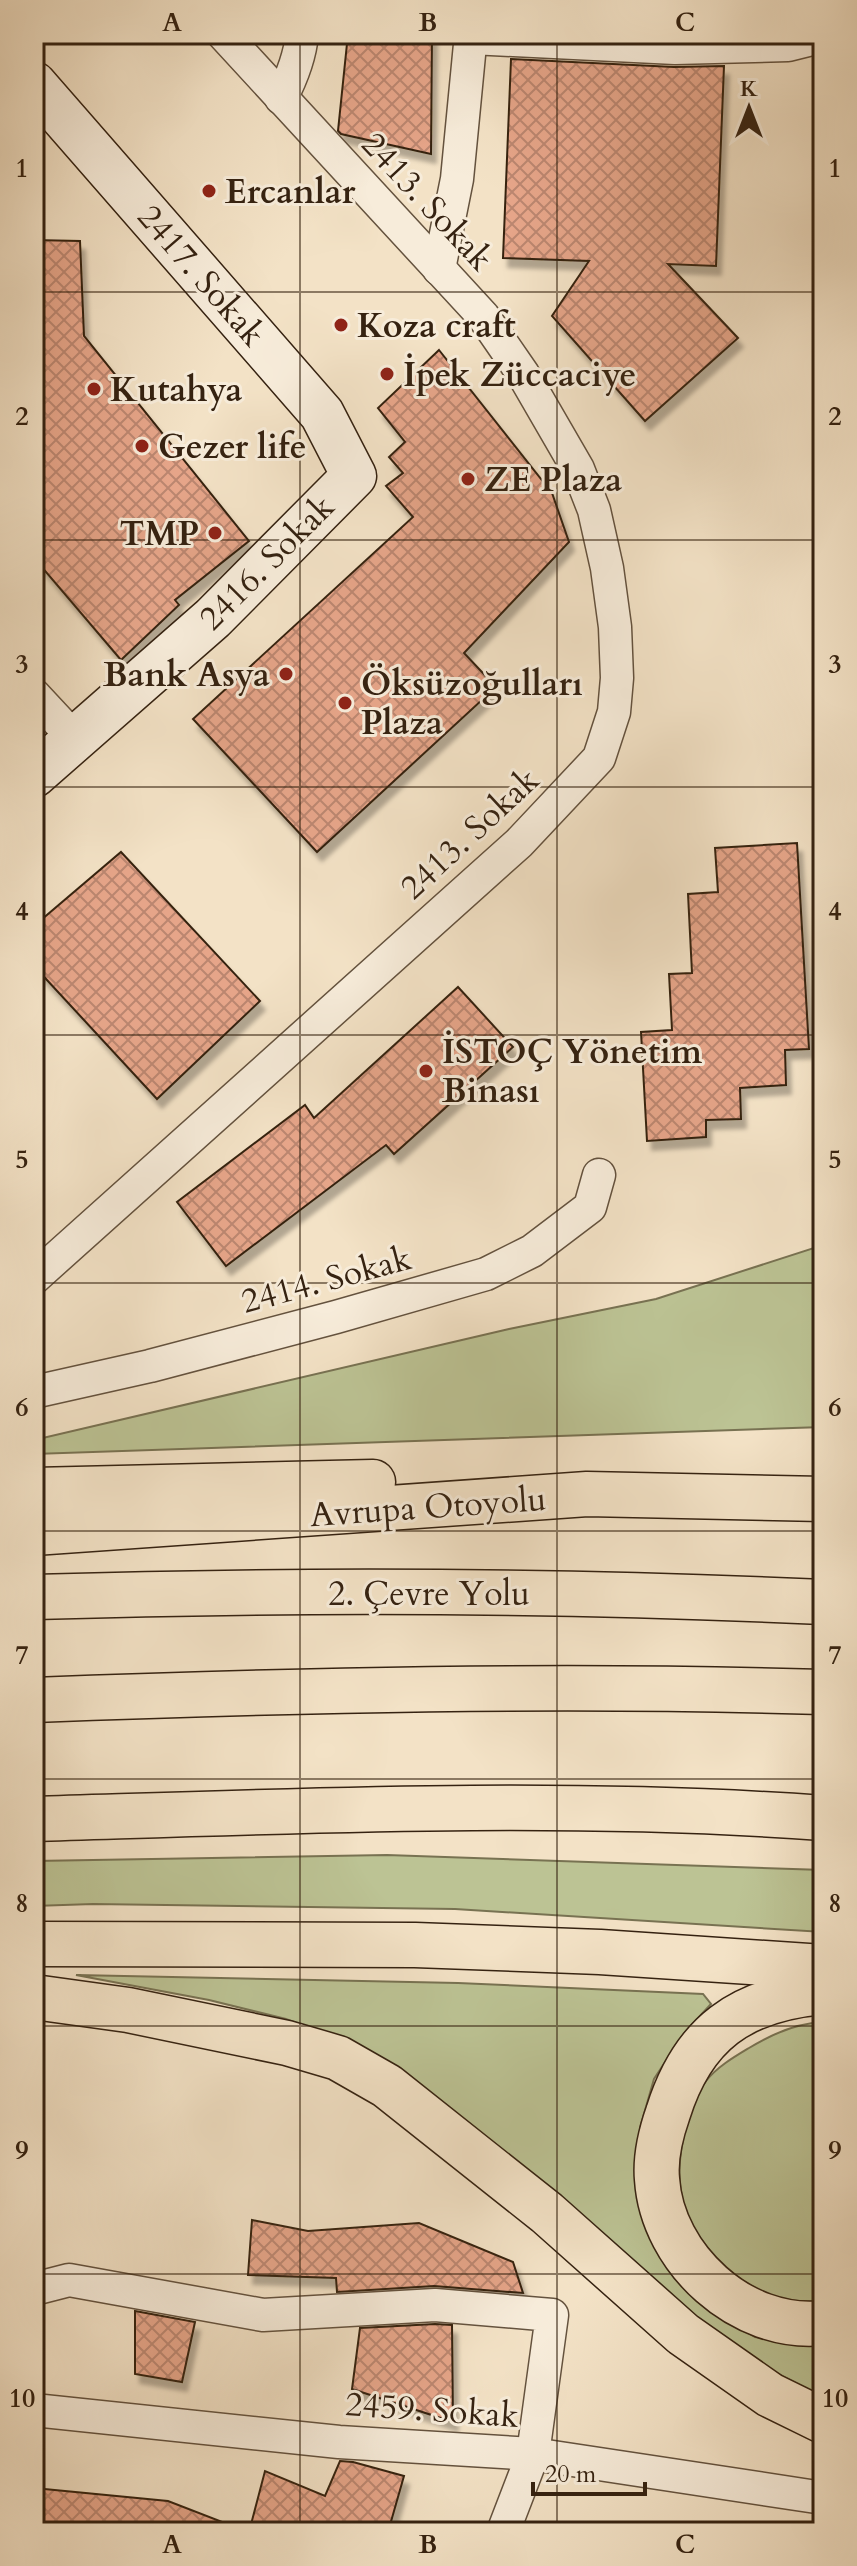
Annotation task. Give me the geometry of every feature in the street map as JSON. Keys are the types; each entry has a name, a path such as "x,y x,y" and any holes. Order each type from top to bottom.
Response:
{"main road":[{"path":"34,1490 475,1481 587,1494"},
{"name":"Avrupa Otoyolu","path":"34,1533 587,1494 823,1499"},
{"name":"2. Çevre Yolu","path":"34,1597 452,1592 691,1596 823,1602"},
{"path":"34,1700 269,1691 465,1688 667,1687 823,1692"},
{"path":"34,1819 441,1810 621,1810 823,1818"},
{"path":"34,1944 415,1945 600,1952 823,1967"},
{"path":"823,1992 799,1994 753,2007 720,2028 695,2053 677,2082 666,2118 657,2178 670,2229 703,2277 746,2309 776,2319 823,2323"},
{"path":"34,1997 143,2013 287,2043 338,2058 387,2086 547,2213 683,2334 770,2395 823,2421"}],"street":[{"name":"2413. Sokak","path":"34,1278 519,843 599,758 614,712 617,678 615,627 607,568 594,510 578,469 523,374 483,316 223,34"},
{"path":"281,98 301,49 302,34"},
{"path":"439,269 457,179 471,36 788,45 808,37"},
{"name":"2417. Sokak","path":"34,84 322,414 354,476"},
{"name":"2416. Sokak","path":"34,775 213,618 354,476"},
{"path":"34,695 75,739"},
{"name":"2414. Sokak","path":"34,1392 150,1366 486,1274 532,1251 590,1207 599,1175"},
{"path":"34,2289 69,2280 263,2315 435,2305 552,2315 533,2454 503,2532"},
{"name":"2459. Sokak","path":"34,2410 339,2442 533,2454 823,2498"}],"green space":[{"path":"823,1245 823,1427 34,1454 34,1440 509,1329 656,1299"},
{"path":"387,1855 823,1870 823,1932 455,1909 93,1904 34,1906 34,1861"},
{"path":"76,1975 458,1983 703,1994 711,2004 685,2032 654,2079 640,2128 640,2176 716,2313 755,2337 806,2345 823,2344 823,2396 748,2359 348,2043 286,2019 209,2000"},
{"path":"823,2022 823,2301 792,2300 775,2297 745,2282 705,2244 694,2229 682,2198 681,2153 694,2102 715,2071 775,2034"}],"building":[{"path":"348,34 432,34 431,154 338,131"},
{"path":"511,59 674,67 724,66 716,266 668,264 738,338 645,421 552,316 589,261 503,258"},
{"path":"34,240 80,241 84,336 249,541 175,600 179,605 121,660 34,558"},
{"path":"439,350 552,493 569,542 464,653 496,687 317,852 193,719 413,517 386,486 403,473 389,457 405,442 378,408"},
{"path":"797,843 809,1049 785,1050 786,1085 740,1088 741,1119 706,1120 706,1137 647,1141 641,1032 672,1030 669,974 692,973 688,894 718,892 715,848"},
{"path":"121,852 260,1001 157,1099 34,966 34,926"},
{"path":"458,987 513,1047 394,1154 386,1145 226,1266 177,1202 305,1105 314,1118"},
{"path":"252,2220 308,2231 419,2223 513,2262 523,2293 434,2286 337,2292 336,2278 248,2275"},
{"path":"135,2311 195,2322 182,2382 135,2374"},
{"path":"452,2325 453,2422 352,2389 360,2328"},
{"path":"340,2461 404,2476 388,2532 249,2532 265,2471 325,2496"},
{"path":"34,2488 168,2501 243,2530 34,2532"}],"place":[{"name":"Ercanlar","path":"209,191"},
{"name":"Koza craft","path":"341,325"},
{"name":"İpek Züccaciye","path":"387,374"},
{"name":"Kutahya","path":"94,389"},
{"name":"Gezer life","path":"142,446"},
{"name":"ZE Plaza","path":"468,479"},
{"name":"TMP","path":"215,533"},
{"name":"Bank Asya","path":"286,674"},
{"name":"Öksüzoğulları Plaza","path":"345,703"},
{"name":"İSTOÇ Yönetim Binası","path":"426,1071"}]}
